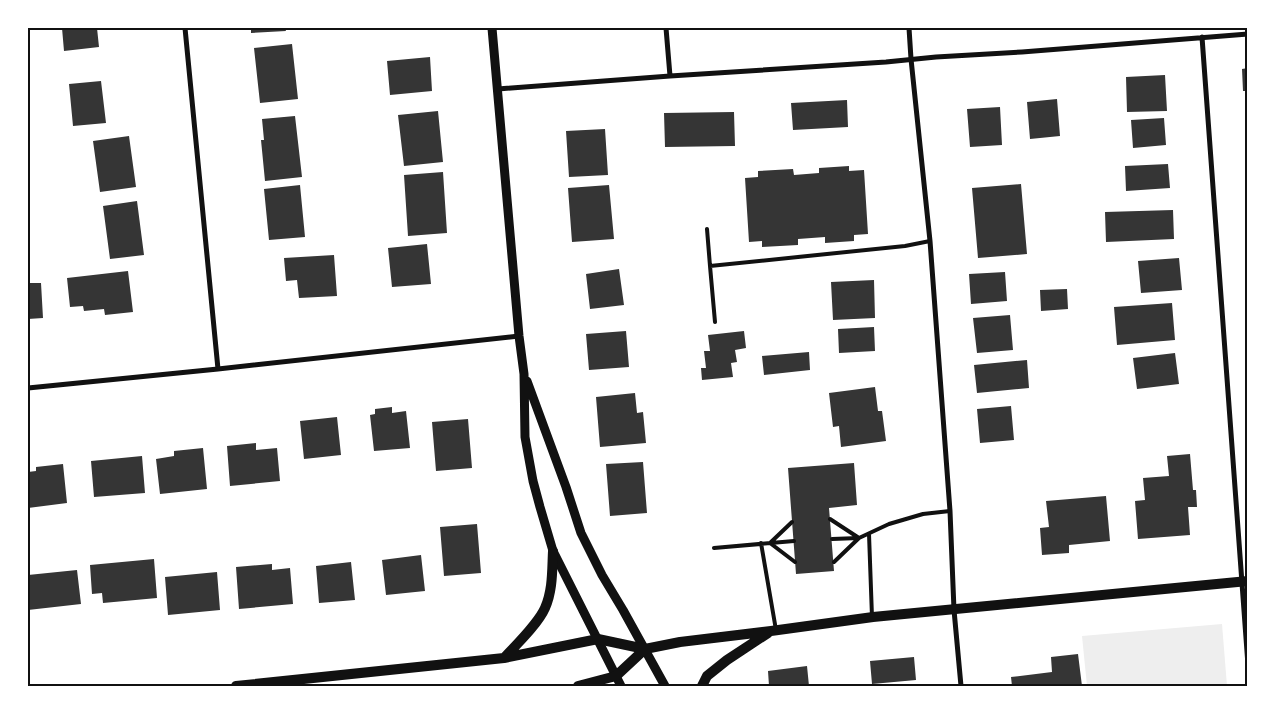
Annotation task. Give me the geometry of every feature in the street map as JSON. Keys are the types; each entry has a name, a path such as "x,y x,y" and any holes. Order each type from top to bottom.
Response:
{"main road":[{"path":"504,658 545,609 551,587 553,551"},
{"path":"236,686 504,658 598,638 645,650 680,642 872,617 1244,582"},
{"path":"702,686 707,676 727,660 774,631"},
{"path":"578,686 616,676 645,650"}],"street":[{"path":"185,28 218,369"},
{"path":"492,28 524,374 525,437 533,481 553,551 621,686"},
{"path":"666,28 670,76"},
{"path":"909,28 930,242 950,511 954,610 961,686"},
{"path":"498,89 1248,34"},
{"path":"1202,37 1244,582 1248,666"},
{"path":"28,388 519,336"},
{"path":"524,374 581,533 602,575 666,686"}],"lane":[{"path":"707,229 715,322"},
{"path":"710,266 930,242"},
{"path":"832,539 859,538 889,524 923,514 950,511"},
{"path":"830,519 859,538"},
{"path":"770,543 792,522"},
{"path":"869,534 872,617"},
{"path":"834,562 859,538"},
{"path":"714,548 794,541"},
{"path":"770,543 796,562"},
{"path":"761,544 774,631"}],"shaded area":[{"path":"1222,624 1227,686 1087,686 1082,636"}],"building":[{"path":"62,28 97,28 99,47 64,51"},
{"path":"251,28 285,28 286,31 251,33"},
{"path":"292,44 298,99 260,103 254,48"},
{"path":"430,57 432,91 390,95 387,61"},
{"path":"1248,68 1248,91 1243,91 1242,69"},
{"path":"1165,75 1167,111 1127,112 1126,77"},
{"path":"101,81 106,123 73,126 69,84"},
{"path":"1057,99 1060,136 1030,139 1027,102"},
{"path":"847,100 848,127 793,130 791,103"},
{"path":"1000,107 1002,145 970,147 967,109"},
{"path":"438,111 443,162 404,166 398,115"},
{"path":"734,112 735,146 665,147 664,113"},
{"path":"295,116 302,177 265,181 261,140 264,140 262,119"},
{"path":"1164,118 1166,145 1133,148 1131,120"},
{"path":"605,129 608,175 569,177 566,131"},
{"path":"129,136 136,187 100,192 93,141"},
{"path":"1168,164 1170,188 1126,191 1125,166"},
{"path":"849,166 849,171 864,170 868,234 854,235 854,241 825,243 825,237 798,239 798,245 762,247 762,241 749,242 745,178 758,177 758,171 793,169 794,175 819,173 819,168"},
{"path":"443,172 447,233 408,236 404,175"},
{"path":"1021,184 1027,254 978,258 972,188"},
{"path":"300,185 305,237 269,240 264,189"},
{"path":"609,185 614,239 572,242 568,188"},
{"path":"137,201 144,255 110,259 103,206"},
{"path":"1173,210 1174,239 1106,242 1105,212"},
{"path":"427,244 431,284 392,287 388,248"},
{"path":"334,255 337,296 299,298 297,280 286,281 284,258"},
{"path":"1179,258 1182,290 1141,293 1138,261"},
{"path":"619,269 624,305 590,309 586,274"},
{"path":"128,271 133,312 105,315 104,309 84,311 83,306 70,307 67,278"},
{"path":"1005,272 1007,301 971,304 969,274"},
{"path":"874,280 875,318 833,320 831,282"},
{"path":"28,283 41,283 43,318 28,319"},
{"path":"1067,289 1068,309 1041,311 1040,290"},
{"path":"1172,303 1175,340 1117,345 1114,307"},
{"path":"1010,315 1013,350 977,353 973,318"},
{"path":"874,327 875,351 839,353 838,329"},
{"path":"626,331 629,367 589,370 586,334"},
{"path":"744,331 746,348 735,350 737,362 731,363 733,377 702,380 701,368 706,368 704,351 710,351 708,335"},
{"path":"809,352 810,370 764,375 762,356"},
{"path":"1175,353 1179,384 1137,389 1133,358"},
{"path":"1027,360 1029,388 977,393 974,365"},
{"path":"875,387 878,411 882,411 886,441 841,447 839,426 833,427 829,393"},
{"path":"635,393 637,413 643,412 646,443 600,447 596,397"},
{"path":"1011,406 1014,440 980,443 977,409"},
{"path":"392,407 392,413 406,411 410,448 374,451 370,415 375,414 375,409"},
{"path":"337,417 341,455 304,459 300,421"},
{"path":"468,419 472,468 436,471 432,422"},
{"path":"256,443 256,450 277,448 280,481 230,486 227,446"},
{"path":"203,448 207,489 160,494 156,459 174,456 174,451"},
{"path":"1190,454 1193,490 1196,490 1197,507 1188,507 1190,535 1138,539 1135,501 1145,500 1143,478 1169,476 1167,456"},
{"path":"142,456 145,493 94,497 91,461"},
{"path":"643,462 647,513 610,516 606,464"},
{"path":"854,463 857,505 829,508 834,571 796,574 788,468"},
{"path":"63,464 67,503 28,508 28,472 36,471 36,467"},
{"path":"1106,496 1110,541 1069,545 1069,553 1042,555 1040,528 1049,527 1046,501"},
{"path":"477,524 481,573 444,576 440,527"},
{"path":"421,555 425,591 386,595 382,560"},
{"path":"154,559 157,598 103,603 102,593 92,594 90,565"},
{"path":"351,562 355,600 319,603 316,566"},
{"path":"272,564 272,570 290,568 293,604 239,609 236,567"},
{"path":"77,570 81,604 28,610 28,575"},
{"path":"217,572 220,610 168,615 165,577"},
{"path":"1078,654 1082,686 1012,686 1011,677 1052,672 1051,657"},
{"path":"914,657 916,680 872,684 870,661"},
{"path":"807,666 809,686 769,686 768,671"}]}
